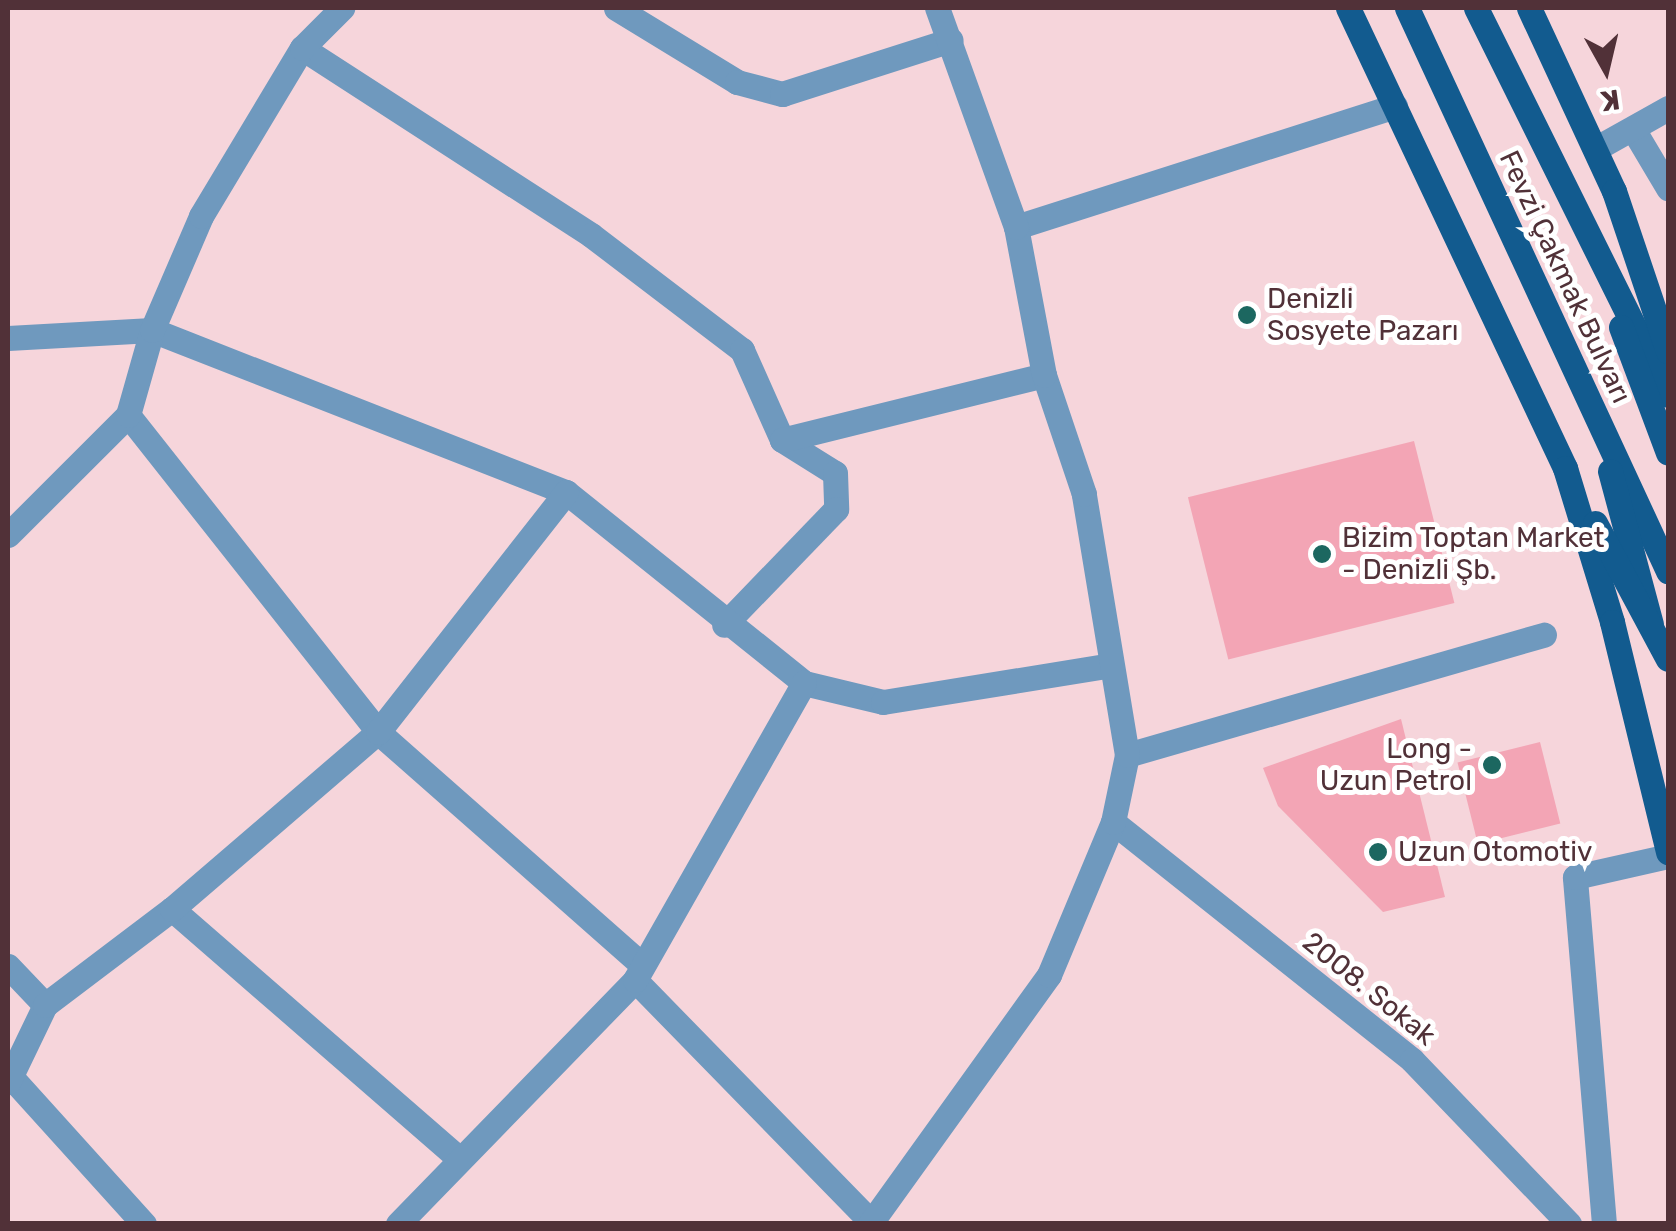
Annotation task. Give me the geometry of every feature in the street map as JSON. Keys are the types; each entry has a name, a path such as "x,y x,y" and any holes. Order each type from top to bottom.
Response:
{"main road":[{"path":"1348,8 1565,468 1668,659"},
{"name":"Fevzi Çakmak Bulvarı","path":"1406,8 1668,571"},
{"name":"Fevzi Çakmak Bulvarı","path":"1476,8 1594,256 1668,395"},
{"path":"1529,8 1668,299"},
{"path":"1614,191 1668,351"},
{"path":"1594,256 1668,453"},
{"path":"1561,340 1611,474 1651,624"},
{"path":"1565,468 1612,622 1668,854"}],"street":[{"path":"8,534 128,415 152,330 201,216 302,48 342,8"},
{"path":"616,8 738,82 782,94 950,40"},
{"path":"128,415 378,732 639,972 871,1223 1049,975 1112,822 1127,755 1084,494 1044,375 1016,227 937,8"},
{"path":"302,48 591,235 742,350 782,440 835,473 836,509 724,625"},
{"path":"1016,227 1395,106"},
{"path":"1595,149 1668,108"},
{"path":"1633,129 1668,188"},
{"path":"8,338 152,330 566,492 724,625 804,683 883,702 1111,666"},
{"path":"782,440 1044,375"},
{"path":"144,1224 10,1080 46,1005 172,909 378,732 566,492"},
{"path":"1127,755 1544,635"},
{"path":"398,1224 639,972 750,787 804,683"},
{"name":"2008. Sokak","path":"1112,822 1412,1060 1569,1224"},
{"path":"1604,1224 1575,877 1668,854"},
{"path":"172,909 460,1159"},
{"path":"8,966 46,1005"}],"building":[{"name":"Bizim Toptan Market - Denizli Şb.","path":"1414,441 1454,603 1228,659 1188,497"},
{"name":"Uzun Otomotiv","path":"1401,719 1445,897 1383,912 1278,806 1263,768"},
{"path":"1540,742 1560,824 1478,844 1458,763"}],"place":[{"name":"Denizli Sosyete Pazarı","path":"1247,315"},
{"name":"Bizim Toptan Market - Denizli Şb.","path":"1322,554"},
{"name":"Long - Uzun Petrol","path":"1492,765"},
{"name":"Uzun Otomotiv","path":"1378,852"}]}
